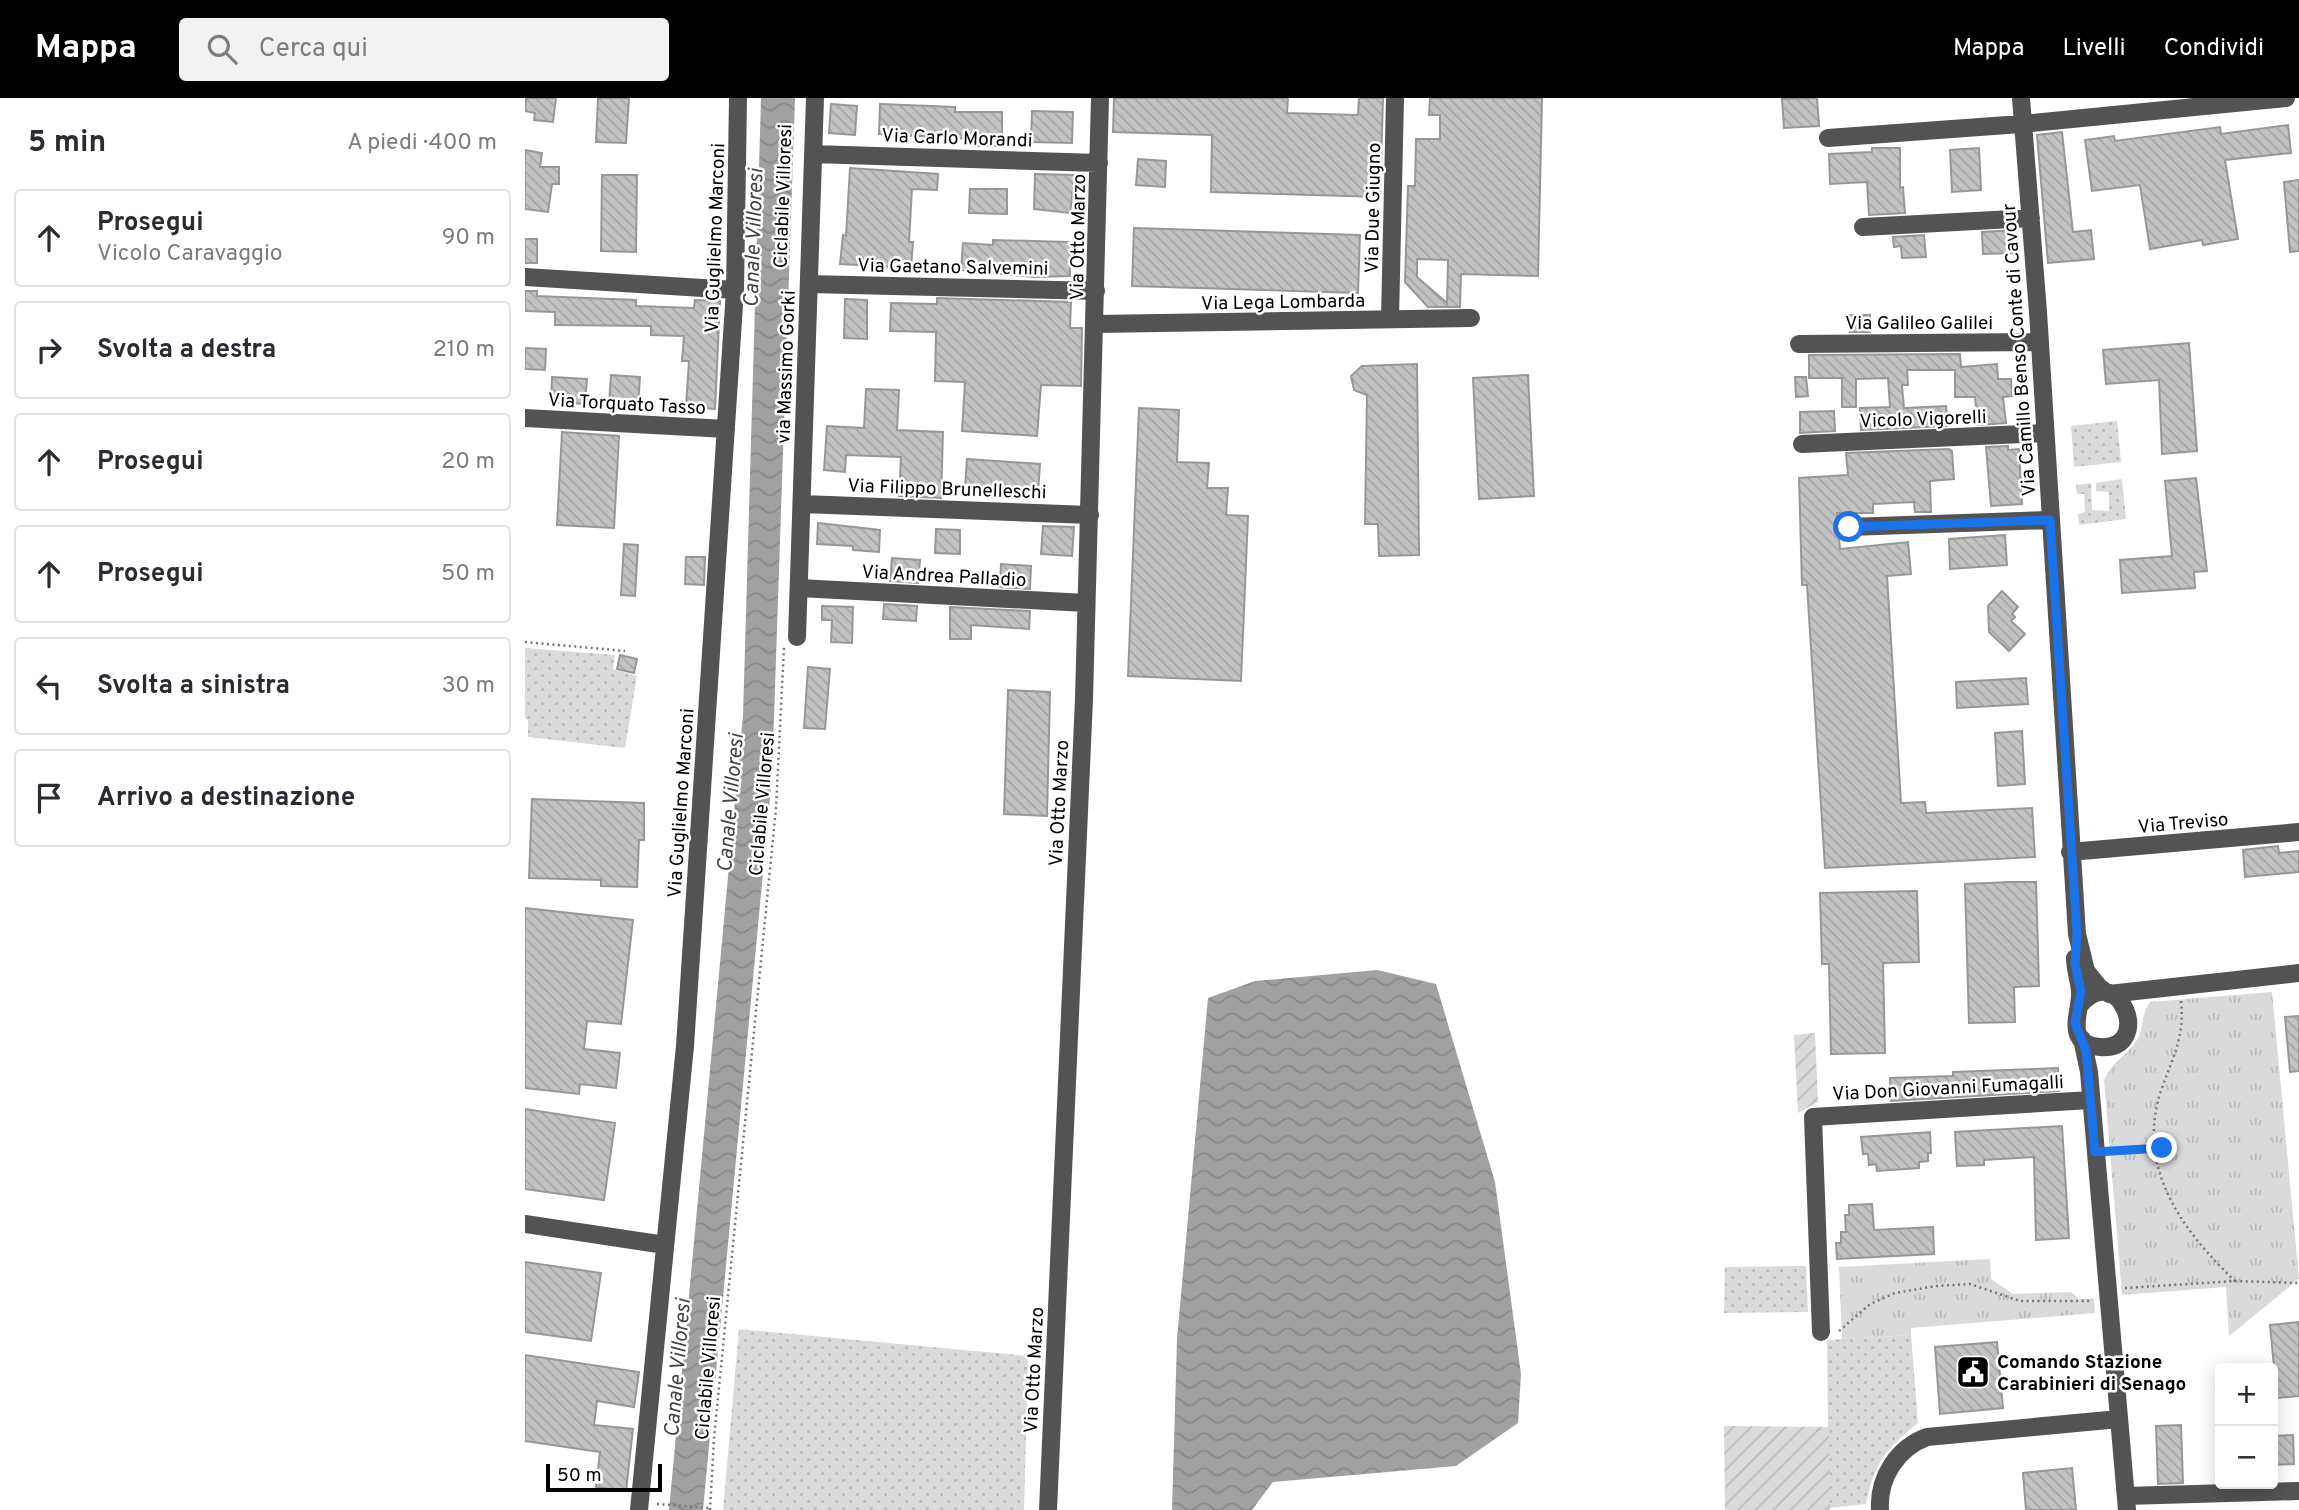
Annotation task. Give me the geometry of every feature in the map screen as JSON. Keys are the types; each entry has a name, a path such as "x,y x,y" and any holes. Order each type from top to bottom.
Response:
{"street":[{"name":"Via Guglielmo Marconi","path":"639,1510 685,1046 735,290 738,98"},
{"name":"via Massimo Gorki","path":"790,640 799,588 803,504 815,98"},
{"name":"Via Otto Marzo","path":"1048,1510 1090,515 1100,98"},
{"name":"Via Due Giugno","path":"1390,320 1395,98"},
{"name":"Via Camillo Benso Conte di Cavour","path":"2021,98 2040,342 2077,934 2086,971 2099,987 2109,994"},
{"path":"1828,138 2021,124 2286,98"},
{"name":"Via Carlo Morandi","path":"813,154 1099,163"},
{"path":"1863,227 2031,218"},
{"path":"525,278 735,290"},
{"name":"Via Gaetano Salvemini","path":"809,284 1096,291"},
{"name":"Via Lega Lombarda","path":"1096,324 1471,318"},
{"name":"Via Galileo Galilei","path":"1798,344 2040,342"},
{"name":"Via Torquato Tasso","path":"525,418 726,429"},
{"name":"Vicolo Vigorelli","path":"1802,444 2045,433"},
{"name":"Via Filippo Brunelleschi","path":"803,504 1090,515"},
{"path":"1849,527 2050,520"},
{"name":"Via Andrea Palladio","path":"799,588 1086,603"},
{"name":"Via Treviso","path":"2070,852 2299,832"},
{"name":"Via Camillo Benso Conte di Cavour","path":"2077,934 2075,956 2081,991 2079,1006"},
{"path":"2299,973 2092,995 2079,1006 2075,1023 2082,1039 2090,1093 2126,1503 2299,1491"},
{"path":"2090,1093 2099,1063 2127,1030 2129,1021 2145,996 2161,987"},
{"path":"2109,994 2124,1004 2129,1021"},
{"path":"2082,1039 2098,1047 2116,1043"},
{"name":"Via Don Giovanni Fumagalli","path":"1821,1332 1813,1116 2090,1093"},
{"path":"525,1224 665,1245"},
{"path":"1880,1510 1889,1469 1901,1452 1927,1437 2119,1419"}],"path":[{"name":"Ciclabile Villoresi","path":"710,1509 715,1424 790,640"},
{"path":"525,642 625,651"},
{"path":"2179,985 2183,1031 2157,1104 2155,1149 2160,1178 2175,1213 2235,1281"},
{"path":"2095,1152 2162,1148"},
{"path":"1821,1332 1839,1331 1870,1304 1895,1293 1957,1283 1983,1287 2020,1301 2094,1301 2235,1281 2299,1283"},
{"path":"661,1505 710,1509"}],"green space":[{"path":"2117,421 2121,462 2074,467 2071,426"},
{"path":"2122,479 2126,519 2079,525 2078,514 2085,512 2084,494 2077,494 2076,485 2091,483 2092,510 2109,511 2109,492 2096,491 2096,483"},
{"path":"525,648 615,655 613,669 637,676 625,748 528,737 528,720 525,718"},
{"path":"2272,992 2299,1279 2229,1336 2226,1287 2122,1295 2104,1080 2112,1067 2137,1040 2150,1002"},
{"path":"1815,1033 1818,1102 1798,1113 1794,1035"},
{"path":"1990,1259 1991,1279 2013,1294 2071,1292 2079,1299 2094,1299 2095,1313 1911,1328 1911,1335 1842,1339 1839,1267"},
{"path":"1806,1266 1808,1312 1724,1313 1725,1267"},
{"path":"739,1329 1028,1356 1024,1510 723,1510"},
{"path":"1911,1335 1918,1423 1897,1441 1877,1467 1866,1504 1829,1508 1827,1340"},
{"path":"1724,1426 1829,1427 1830,1510 1725,1510"}],"water":[{"name":"Canale Villoresi","path":"761,98 795,98 772,777 703,1510 669,1510 743,716"},
{"path":"1377,970 1436,984 1495,1182 1521,1374 1518,1423 1456,1466 1273,1482 1252,1510 1172,1510 1177,1339 1208,998 1255,981"}],"building":[{"path":"526,98 556,98 553,122 534,120 535,113 525,111"},
{"path":"598,98 629,98 626,143 596,142"},
{"path":"1114,98 1288,98 1287,113 1358,115 1359,98 1383,98 1380,197 1211,192 1212,135 1113,132"},
{"path":"1430,98 1542,98 1538,276 1461,274 1460,307 1428,307 1405,282 1408,186 1415,186 1416,139 1440,139 1440,115 1429,115","holes":["1417,259 1448,260 1447,303 1417,277"]},
{"path":"1817,98 1819,126 1784,128 1782,99"},
{"path":"831,104 857,106 855,135 829,133"},
{"path":"880,104 955,107 955,112 1002,112 1002,146 974,146 974,139 879,134"},
{"path":"1032,111 1073,112 1072,143 1031,142"},
{"path":"2288,125 2291,153 2225,160 2238,239 2203,245 2202,240 2150,249 2140,185 2092,191 2085,140 2114,136 2115,141 2220,127 2221,134"},
{"path":"2062,132 2073,232 2091,230 2094,259 2048,263 2037,135"},
{"path":"1872,148 1900,148 1900,188 1903,187 1905,213 1869,215 1867,182 1830,184 1829,154 1872,152"},
{"path":"1979,148 1981,190 1952,192 1950,150"},
{"path":"525,150 542,153 540,167 559,167 559,184 552,184 548,212 525,209"},
{"path":"1138,159 1166,161 1165,187 1136,185"},
{"path":"850,168 938,174 937,190 912,189 909,242 913,242 911,268 840,264 843,235 846,236"},
{"path":"1035,174 1075,175 1070,213 1034,209"},
{"path":"602,175 637,175 636,252 601,251"},
{"path":"2299,180 2299,251 2290,252 2284,182"},
{"path":"970,189 1007,189 1007,214 969,213"},
{"path":"1134,228 1360,235 1358,293 1132,286"},
{"path":"2015,230 2016,253 1983,254 1982,232"},
{"path":"1924,235 1926,257 1902,258 1901,246 1894,247 1893,237"},
{"path":"525,239 537,239 537,263 525,263"},
{"path":"993,240 1069,242 1070,276 1034,277 961,270 963,243 993,245"},
{"path":"525,291 537,291 537,296 636,300 636,306 694,308 695,300 720,301 715,409 686,407 689,361 682,361 684,336 651,335 651,326 555,325 555,312 525,311"},
{"path":"937,298 1071,302 1070,328 1082,328 1081,386 1041,385 1037,436 962,431 965,382 935,381 936,332 890,331 891,303 937,304"},
{"path":"845,299 867,300 867,339 844,338"},
{"path":"1850,315 1870,315 1870,332 1850,332"},
{"path":"2189,343 2197,451 2162,454 2159,380 2106,384 2103,350"},
{"path":"525,348 546,349 545,370 525,369"},
{"path":"1960,354 1961,367 1997,364 1998,379 2011,379 2012,396 2003,397 2006,423 1978,425 1975,397 1955,397 1955,370 1907,370 1908,385 1902,385 1904,408 1946,406 1948,426 1861,430 1860,408 1890,407 1888,378 1856,379 1856,407 1842,407 1842,378 1809,378 1809,355"},
{"path":"1417,364 1419,555 1379,556 1378,524 1365,524 1367,395 1354,390 1351,376 1362,366"},
{"path":"611,375 640,377 638,406 609,403"},
{"path":"1528,375 1534,496 1479,499 1473,378"},
{"path":"552,377 587,379 585,404 551,402"},
{"path":"1795,377 1806,377 1808,396 1796,397"},
{"path":"866,389 899,390 897,430 943,432 941,498 899,496 901,457 846,455 845,472 824,470 827,426 864,428"},
{"path":"1139,408 1179,410 1177,462 1209,463 1207,488 1228,488 1226,515 1248,516 1241,681 1128,676"},
{"path":"1834,411 1835,431 1800,433 1800,412"},
{"path":"562,432 619,436 614,528 557,525"},
{"path":"2008,446 2008,450 2019,449 2022,504 1991,506 1986,447"},
{"path":"1952,451 1954,479 1930,481 1931,512 1915,512 1914,502 1873,504 1873,513 1837,513 1840,549 1908,542 1911,574 1887,576 1901,803 1925,802 1926,813 2032,808 2035,857 1825,868 1807,585 1802,585 1799,478 1848,475 1846,453"},
{"path":"967,459 1040,464 1038,493 965,488"},
{"path":"2196,478 2207,571 2194,572 2195,588 2122,593 2120,560 2172,556 2165,481"},
{"path":"818,523 880,530 879,552 853,550 853,546 817,544"},
{"path":"1043,526 1074,527 1072,556 1041,554"},
{"path":"936,529 960,530 960,554 935,553"},
{"path":"2005,535 2007,565 1950,569 1949,539"},
{"path":"624,544 638,545 635,596 621,595"},
{"path":"686,557 705,557 704,585 685,584"},
{"path":"892,558 920,560 918,583 890,581"},
{"path":"1001,564 1031,566 1030,589 1000,587"},
{"path":"2002,591 2018,607 2012,614 2015,617 2011,621 2025,634 2009,651 1989,632 1988,606"},
{"path":"884,604 917,606 916,621 883,619"},
{"path":"822,606 853,607 852,643 831,642 832,620 822,620"},
{"path":"950,607 1030,611 1029,629 971,625 971,639 950,639"},
{"path":"620,655 637,659 634,673 617,669"},
{"path":"808,667 830,669 825,729 804,728"},
{"path":"2026,678 2028,704 1957,708 1956,682"},
{"path":"1008,690 1050,692 1047,816 1004,814"},
{"path":"2022,731 2025,784 1998,786 1995,733"},
{"path":"532,799 644,803 644,840 639,840 637,887 601,886 601,880 529,878"},
{"path":"2278,846 2279,853 2299,851 2299,872 2245,877 2243,850"},
{"path":"2036,882 2039,986 2014,987 2015,1022 1969,1023 1965,884"},
{"path":"1917,891 1919,962 1883,963 1885,1053 1831,1054 1829,964 1822,964 1820,893"},
{"path":"525,908 633,920 621,1024 587,1021 584,1049 620,1053 616,1088 580,1084 579,1094 525,1088"},
{"path":"2299,1016 2299,1071 2290,1072 2285,1017"},
{"path":"2058,1068 2059,1091 1891,1101 1890,1078 1953,1076 1953,1072"},
{"path":"525,1109 615,1123 604,1200 525,1189"},
{"path":"2062,1126 2069,1238 2036,1240 2034,1157 1984,1160 1984,1165 1957,1166 1955,1132"},
{"path":"1930,1132 1931,1153 1928,1153 1928,1161 1919,1162 1919,1168 1877,1171 1876,1164 1869,1165 1868,1154 1863,1154 1861,1137"},
{"path":"1872,1204 1874,1230 1933,1227 1934,1254 1837,1259 1836,1243 1841,1243 1841,1232 1846,1232 1845,1215 1849,1215 1849,1205"},
{"path":"525,1262 601,1273 591,1341 525,1332"},
{"path":"2299,1322 2299,1396 2278,1398 2278,1363 2274,1363 2270,1325"},
{"path":"1997,1342 2003,1408 1940,1414 1935,1347"},
{"path":"525,1355 639,1372 634,1407 597,1401 594,1425 633,1429 626,1491 596,1487 600,1452 525,1441"},
{"path":"2181,1425 2183,1483 2158,1484 2156,1426"},
{"path":"2293,1435 2294,1464 2278,1465 2278,1436"},
{"path":"2072,1468 2076,1510 2026,1510 2023,1473"}],"place":[{"name":"Comando Stazione Carabinieri di Senago","path":"1973,1372"}],"route":[{"path":"1849,527 2050,520 2077,934 2075,964 2081,991 2075,1023 2086,1051 2095,1152 2162,1148"}]}
